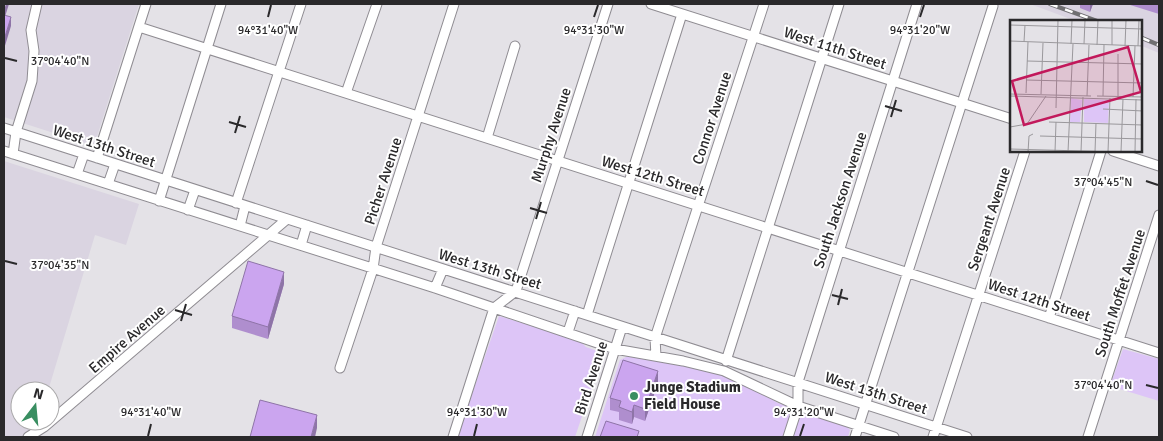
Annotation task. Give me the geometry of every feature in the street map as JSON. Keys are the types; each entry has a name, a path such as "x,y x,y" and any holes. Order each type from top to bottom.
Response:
{"street":[{"path":"37,4 31,30 34,51 32,81 8,152 435,288 615,349 724,371 798,406 894,437"},
{"path":"97,158 146,4"},
{"path":"159,201 221,4"},
{"path":"236,203 301,4"},
{"path":"346,93 376,4"},
{"name":"Picher Avenue","path":"340,368 373,268 376,247 454,4"},
{"name":"Murphy Avenue","path":"516,291 608,4"},
{"name":"West 11th Street","path":"651,4 1010,118"},
{"name":"Connor Avenue","path":"656,356 655,338 764,4"},
{"path":"726,360 839,4"},
{"name":"South Jackson Avenue","path":"788,437 798,406 798,382 917,4"},
{"path":"855,437 910,272 993,6"},
{"path":"588,315 682,14"},
{"name":"West 12th Street","path":"139,27 1159,353"},
{"path":"487,138 515,46"},
{"name":"West 13th Street","path":"4,128 967,437"},
{"name":"Sergeant Avenue","path":"933,437 1025,152"},
{"path":"1049,318 1101,152"},
{"path":"1116,152 1159,166"},
{"path":"77,174 84,154"},
{"path":"108,184 115,164"},
{"path":"188,210 195,190"},
{"path":"240,226 245,206"},
{"name":"South Moffet Avenue","path":"1088,437 1159,215"},
{"name":"Empire Avenue","path":"28,437 44,427 287,219"},
{"path":"301,245 307,225"},
{"path":"435,288 443,270"},
{"path":"454,437 494,308 516,291"},
{"path":"568,332 575,311"},
{"name":"Bird Avenue","path":"587,437 622,327"}],"shaded area":[{"path":"4,4 139,4 94,146 4,117"},
{"path":"1030,4 1159,4 1159,53 1143,46 1143,20 1073,20"},
{"path":"4,161 139,204 126,245 95,235 51,381 10,381 10,431 37,431 35,437 4,437"},
{"path":"499,316 579,340 586,347 597,351 600,363 575,437 457,437"},
{"path":"1123,349 1159,359 1159,401 1110,386"},
{"path":"628,356 692,364 737,380 778,403 846,426 850,430 848,437 595,437 620,360"}],"building":[{"path":"4,15 11,17 4,40"},
{"path":"248,261 284,272 268,327 232,316"},
{"name":"Junge Stadium Field House","path":"623,360 658,371 645,409 634,405 632,412 619,407 621,401 610,398"},
{"path":"260,400 317,415 311,437 250,437"},
{"path":"606,421 639,431 637,437 600,437"}],"railway":[{"path":"1050,4 1094,20"},
{"path":"1143,38 1159,45"}],"place":[{"name":"Junge Stadium Field House","path":"634,396"}]}
